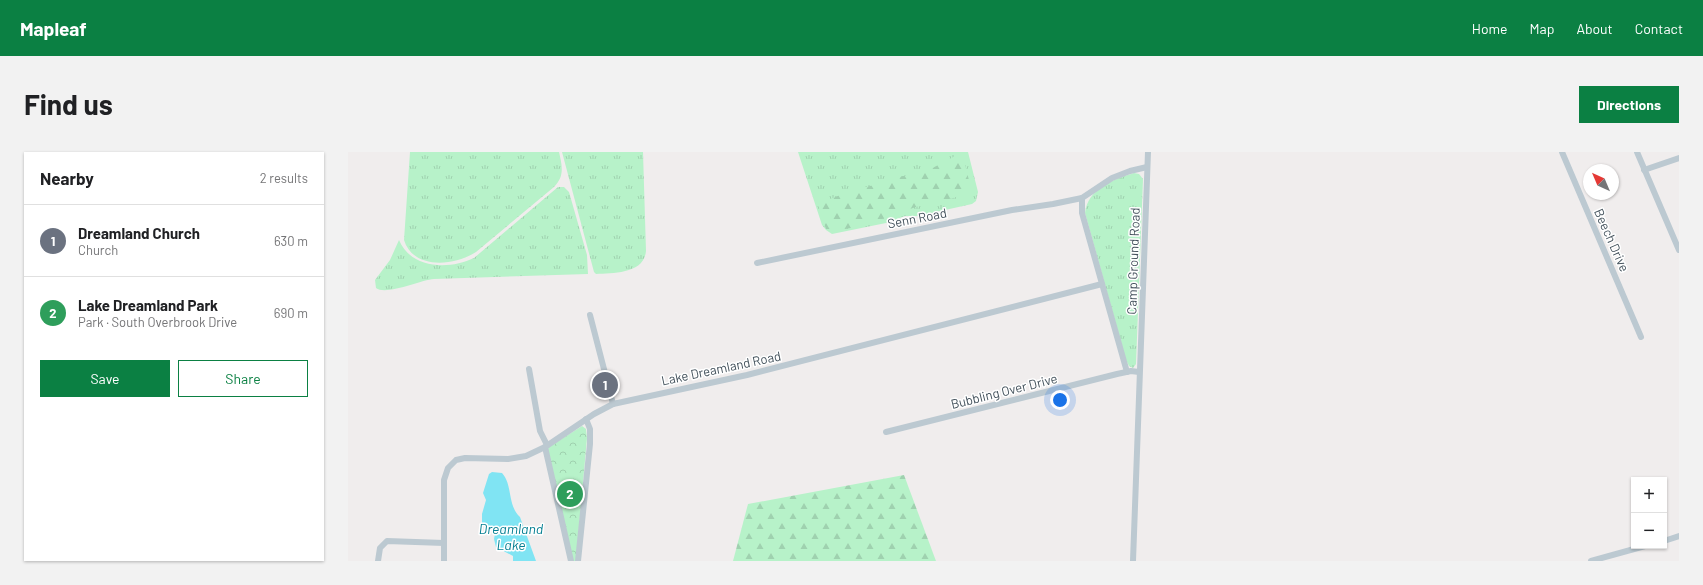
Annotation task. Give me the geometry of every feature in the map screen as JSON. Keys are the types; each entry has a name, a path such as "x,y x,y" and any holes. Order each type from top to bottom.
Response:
{"street":[{"name":"Camp Ground Road","path":"1133,561 1148,152"},
{"name":"Beech Drive","path":"1562,152 1642,337"},
{"path":"1637,152 1679,250"},
{"path":"1644,170 1679,158"},
{"path":"1082,198 1112,178 1130,171 1147,167"},
{"name":"Camp Ground Road","path":"1082,198 1082,213 1127,372"},
{"name":"Senn Road","path":"757,263 1012,210 1082,198"},
{"name":"Lake Dreamland Road","path":"444,561 444,480 446,472 452,463 465,458 517,458 546,446 586,419 613,404 748,375 1102,284"},
{"path":"590,315 613,404"},
{"path":"529,370 540,431 546,446 571,561"},
{"path":"1127,372 1139,372"},
{"name":"Bubbling Over Drive","path":"886,432 1127,372"},
{"path":"578,561 590,444 590,429 586,419"},
{"path":"1667,539 1679,536"},
{"path":"378,561 380,548 387,541 444,543"},
{"path":"1591,561 1634,549"}],"green space":[{"path":"410,152 559,152 562,170 560,179 554,187 476,252 467,257 446,262 425,261 409,250 404,240"},
{"path":"562,152 643,152 646,251 644,259 634,268 627,271 611,273 596,274 594,272"},
{"path":"798,152 968,152 978,192 976,201 972,204 918,216 905,216 886,223 832,234 822,225"},
{"path":"959,154 964,161 971,188 969,191 953,198 928,203 862,225 836,230 826,229 816,199 823,202 850,191 886,182 893,178 925,172"},
{"path":"1134,173 1139,174 1143,179 1136,364 1133,368 1129,366 1126,360 1085,213 1091,197 1096,191 1118,178"},
{"path":"558,187 564,187 569,192 587,255 588,274 434,279 395,289 381,290 376,288 375,280 390,260 399,240 405,250 412,257 421,262 442,265 464,262 474,258"},
{"path":"582,426 586,429 587,438 576,561 573,561 547,450 549,447"},
{"path":"904,475 936,561 733,561 748,504"},
{"path":"573,478 577,500 564,502 560,480"}],"water":[{"name":"Dreamland Lake","path":"492,472 502,473 508,483 513,507 520,517 536,561 513,561 513,556 496,547 494,539 496,528 482,525 482,514 486,500 483,493 489,474"}],"place":[{"name":"Dreamland Church","path":"605,385"},
{"name":"Lake Dreamland Park","path":"570,494"}]}
